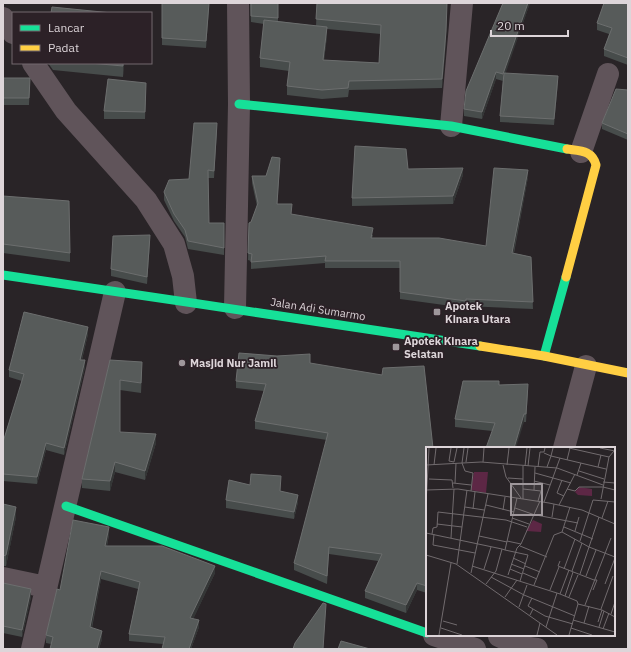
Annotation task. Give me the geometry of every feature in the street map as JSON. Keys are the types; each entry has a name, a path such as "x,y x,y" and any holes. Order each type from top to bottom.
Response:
{"street":[{"path":"235,308 239,104 238,3"},
{"path":"451,126 462,3"},
{"path":"3,18 12,32"},
{"path":"34,64 66,111 146,200 174,244 183,276 186,303"},
{"path":"581,152 608,74"},
{"path":"239,104 451,126 589,153 594,157 596,165 544,356"},
{"name":"Jalan Adi Sumarmo","path":"3,275 186,303 235,308 544,356 586,366 628,373"},
{"path":"32,649 115,292"},
{"path":"564,447 586,366"},
{"path":"66,506 221,562 426,633"},
{"path":"3,578 46,587"},
{"path":"437,636 475,649"},
{"path":"495,640 537,649"}],"building":[{"path":"162,3 209,3 206,41 162,38"},
{"path":"251,3 278,3 278,18 251,16"},
{"path":"317,3 447,3 442,79 349,81 348,88 322,90 287,86 290,62 260,58 264,20 327,27 323,60 379,63 381,25 316,19"},
{"path":"503,3 528,3 503,74 496,72 482,112 464,109 466,91"},
{"path":"604,3 628,3 628,58 604,49 612,28 597,23"},
{"path":"52,7 102,12 51,12"},
{"path":"101,64 123,64 123,66"},
{"path":"504,73 558,76 554,119 500,116"},
{"path":"3,78 30,78 29,98 3,98"},
{"path":"108,79 146,83 145,112 104,111"},
{"path":"616,89 628,90 628,134 602,123"},
{"path":"194,123 217,123 214,171 208,170 209,223 224,223 224,248 188,241 185,230 174,214 164,192 169,180 189,179"},
{"path":"355,146 406,149 408,169 463,168 453,196 352,198"},
{"path":"272,157 280,158 277,204 292,204 291,214 373,228 371,238 439,238 486,246 494,168 528,170 512,253 531,257 533,302 466,299 466,301 400,292 400,261 325,261 326,256 251,262 252,254 248,253 249,223 251,222 258,203 252,176 266,176"},
{"path":"3,196 69,201 70,253 3,244"},
{"path":"150,235 147,277 111,269 113,236"},
{"path":"24,312 88,327 80,360 85,360 64,448 46,443 37,477 3,474 3,442 24,374 9,370"},
{"path":"239,353 277,356 310,354 310,363 382,375 383,368 424,366 433,447 426,447 426,586 417,583 406,605 365,591 382,554 329,547 327,576 294,563 328,433 255,421 266,384 236,381"},
{"path":"110,360 142,362 141,383 120,380 120,432 156,434 145,471 115,462 110,481 82,479"},
{"path":"463,381 499,381 499,385 528,384 526,414 524,414 514,447 486,447 495,423 455,419"},
{"path":"251,474 281,476 280,491 298,495 294,512 226,500 229,480 250,485"},
{"path":"3,504 16,507 6,555 3,556"},
{"path":"73,520 109,527 105,546 162,546 215,566 190,618 199,620 189,649 162,649 165,637 129,634 140,582 101,571 90,627 102,631 97,649 50,649 53,637 46,635 57,589 60,590"},
{"path":"3,583 31,589 22,630 3,626"},
{"path":"323,603 326,604 323,649 293,649 295,643"},
{"path":"341,641 370,649 338,649"}],"traffic: fast":[{"path":"239,104 451,126 567,149"},
{"path":"3,275 480,346"},
{"path":"544,356 566,277"},
{"path":"66,506 426,633"}],"traffic: slow":[{"path":"566,277 596,165 592,156 585,152 567,149"},
{"path":"480,346 544,356 628,373"}],"place":[{"name":"Apotek Kinara Utara","path":"437,312"},
{"name":"Apotek Kinara Selatan","path":"396,347"},
{"name":"Masjid Nur Jamil","path":"182,363"}]}
